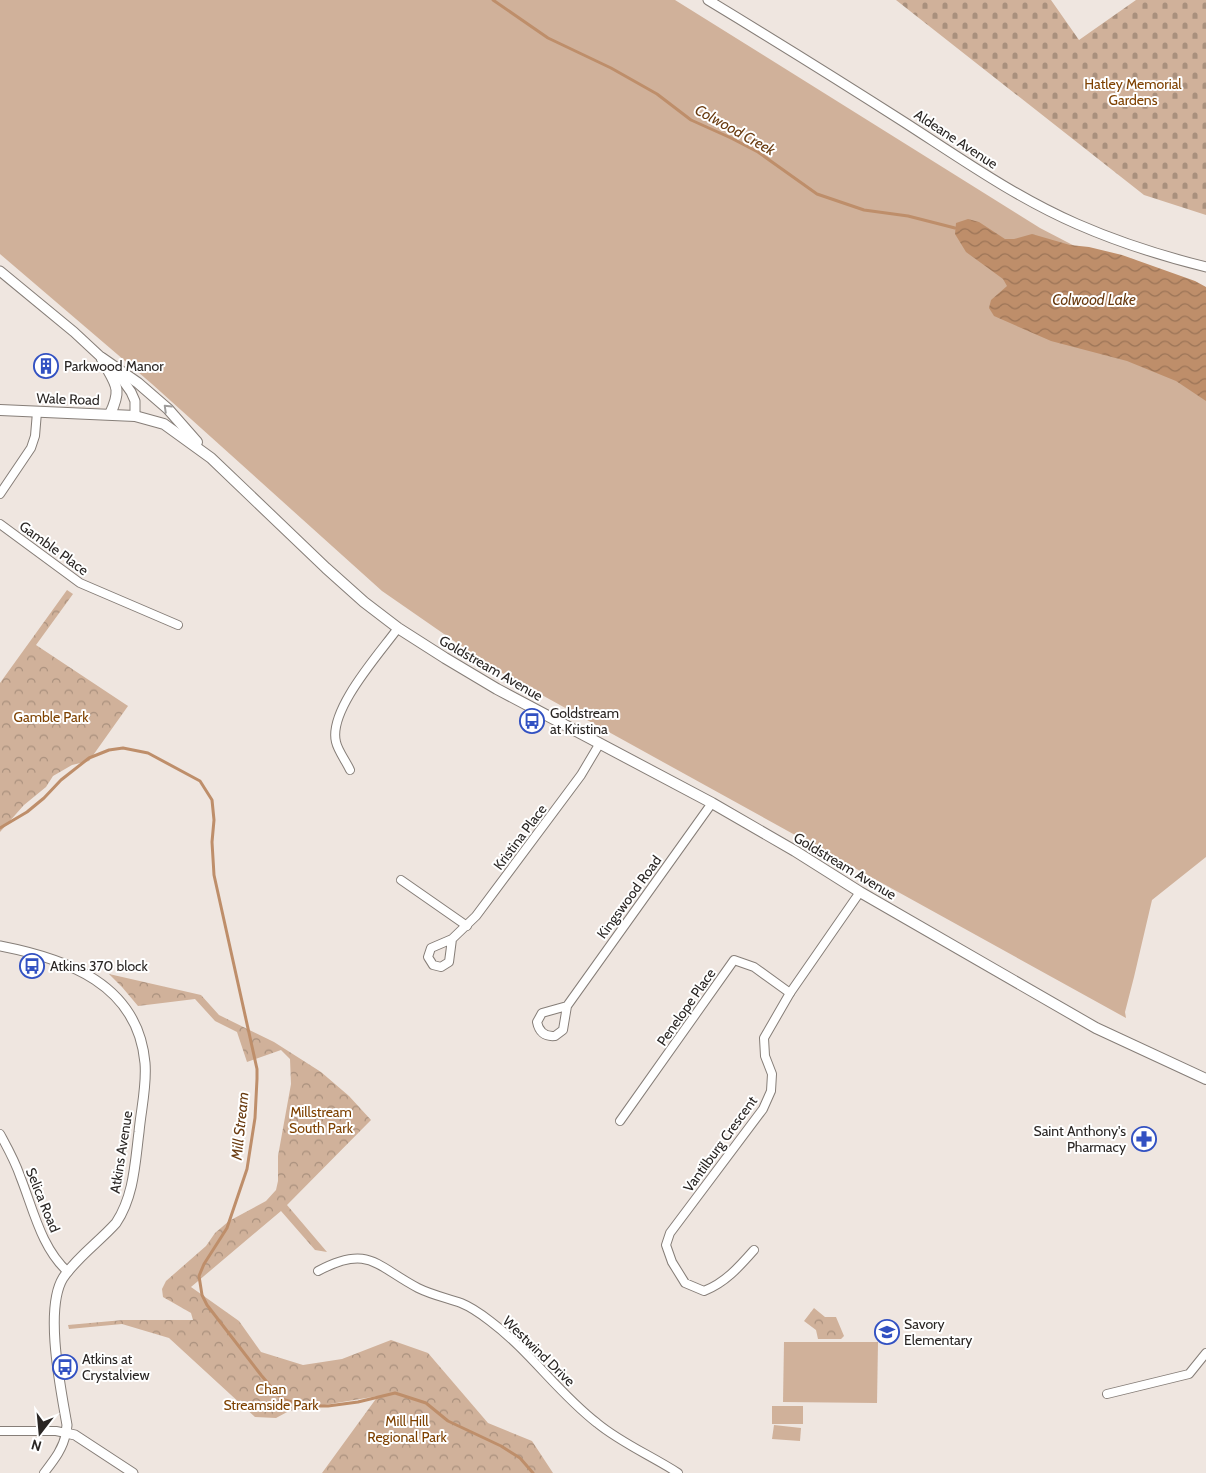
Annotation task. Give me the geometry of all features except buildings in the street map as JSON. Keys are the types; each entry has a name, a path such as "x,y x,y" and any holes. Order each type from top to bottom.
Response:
{"main road":[{"path":"102,358 117,388 118,395 110,414"},
{"path":"102,358 138,383 168,409 211,458"},
{"name":"Wale Road","path":"0,410 135,416"},
{"name":"Goldstream Avenue","path":"135,416 164,424 211,458 326,568 364,602 398,628 498,689 712,803 795,851 860,892 1096,1028 1206,1079"}],"street":[{"name":"Aldeane Avenue","path":"708,0 896,117 958,158 1039,205 1077,224 1132,245 1206,267"},
{"path":"0,271 53,314 117,372 135,401 135,416"},
{"path":"0,494 30,448 35,436 37,412"},
{"name":"Gamble Place","path":"0,524 80,584 178,625"},
{"path":"350,770 336,742 335,727 350,693 398,628"},
{"name":"Kristina Place","path":"452,939 476,916 581,775 600,743"},
{"name":"Kingswood Road","path":"567,1006 542,1013 538,1022 541,1032 550,1037 560,1034 563,1030 567,1006 712,803"},
{"path":"401,880 467,926"},
{"name":"Vantilburg Crescent","path":"754,1250 718,1286 704,1291 685,1283 672,1262 666,1244 670,1233 762,1109 772,1092 772,1074 765,1056 764,1038 790,993 860,892"},
{"name":"Atkins Avenue","path":"0,946 54,959 75,968 91,978 123,1004 137,1030 145,1063 134,1170 128,1200 116,1223 68,1272 57,1291 55,1314 58,1369 67,1425 66,1433"},
{"name":"Penelope Place","path":"620,1121 734,960 754,967 790,993"},
{"name":"Selica Road","path":"0,1134 20,1174 38,1224 52,1252 61,1266 68,1272"},
{"name":"Westwind Drive","path":"318,1272 333,1263 356,1258 375,1261 420,1289 476,1311 490,1320 531,1356 584,1413 599,1425 678,1473"},
{"path":"1107,1394 1190,1374 1206,1353"},
{"path":"0,1431 56,1431 76,1435 133,1473"},
{"path":"44,1473 59,1454 64,1444 66,1433"}],"green space":[{"path":"0,0 675,0 1040,228 1090,254 1206,290 1206,857 1152,900 1125,1012 1126,1018 493,668 382,591 152,384 0,254"},
{"name":"Hatley Memorial Gardens","path":"896,0 1051,0 1079,40 1136,0 1206,0 1206,215 1144,195"},
{"name":"Gamble Park","path":"67,590 73,594 36,645 128,706 89,761 72,765 53,776 46,787 24,805 0,832 0,683"},
{"path":"109,974 201,995 219,1015 274,1042 321,1072 349,1096 371,1120 287,1205 327,1252 315,1250 281,1211 191,1287 239,1321 261,1352 303,1365 342,1359 391,1340 428,1353 488,1423 532,1441 553,1473 322,1473 378,1396 289,1411 276,1418 255,1417 169,1338 122,1324 69,1329 68,1325 123,1320 193,1320 191,1313 163,1297 162,1289 166,1281 206,1246 215,1233 229,1221 266,1201 276,1190 278,1156 291,1084 290,1059 281,1050 247,1062 237,1032 215,1021 195,999 138,1006"},
{"path":"814,1308 825,1317 836,1317 844,1336 841,1339 818,1339 816,1330 804,1321"},
{"path":"784,1342 878,1342 877,1403 783,1402"},
{"path":"772,1406 803,1406 803,1424 772,1424"},
{"path":"774,1425 801,1428 800,1441 772,1439"}],"water":[{"name":"Colwood Lake","path":"968,219 979,222 1005,239 1014,239 1032,234 1070,245 1089,247 1122,255 1195,281 1206,287 1206,401 1176,381 1127,361 1051,341 994,316 989,308 991,300 1007,286 1003,279 966,252 955,234 956,223"}],"waterway":[{"name":"Colwood Creek","path":"493,0 548,38 611,68 657,94 691,120 758,152 817,194 864,210 908,216 955,228"},
{"name":"Mill Stream","path":"0,828 27,812 61,780 89,758 109,750 123,748 148,753 200,781 212,800 214,875 257,1069 255,1118 247,1169 227,1228 204,1264 199,1276 202,1295 207,1305 261,1375 278,1395 285,1400 306,1406 328,1406 358,1402 395,1393 426,1403 448,1421 501,1446 520,1458 533,1473"}],"place":[{"name":"Parkwood Manor","path":"46,366"},
{"name":"Goldstream at Kristina","path":"532,721"},
{"name":"Atkins 370 block","path":"32,966"},
{"name":"Saint Anthony's Pharmacy","path":"1144,1139"},
{"name":"Savory Elementary","path":"887,1332"},
{"name":"Atkins at Crystalview","path":"65,1367"}],"park label":[{"name":"Millstream South Park","path":"321,1120"},
{"name":"Chan Streamside Park","path":"271,1398"},
{"name":"Mill Hill Regional Park","path":"407,1429"}]}
